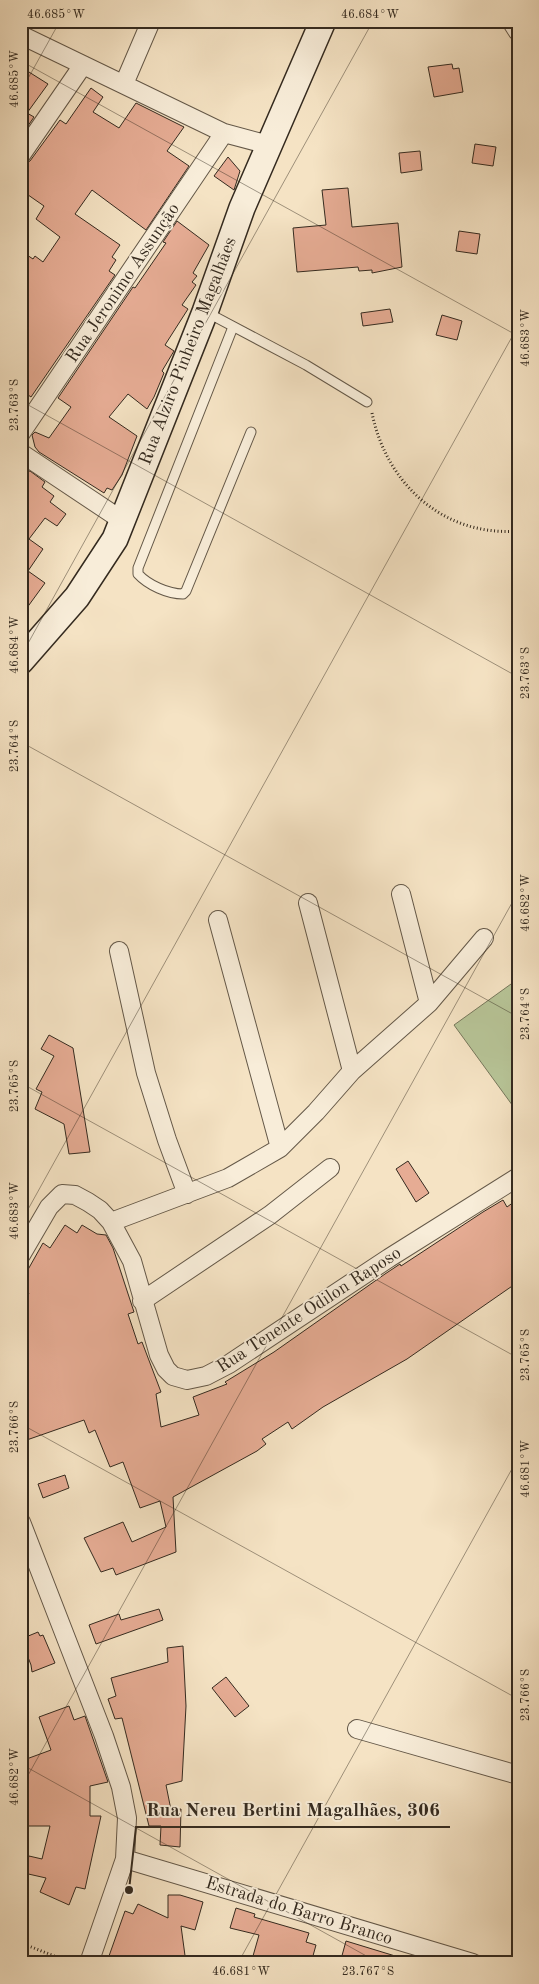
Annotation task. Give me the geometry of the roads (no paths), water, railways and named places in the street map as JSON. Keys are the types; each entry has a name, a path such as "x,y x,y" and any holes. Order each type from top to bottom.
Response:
{"street":[{"path":"124,84 151,21"},
{"name":"Rua Alziro Pinheiro Magalhães","path":"21,661 77,597 96,571 123,521 205,312 242,208 323,21"},
{"path":"511,21 518,32"},
{"path":"21,35 224,133 269,145"},
{"path":"21,156 83,64"},
{"name":"Rua Jeronimo Assunção","path":"21,433 224,133"},
{"path":"21,453 123,521"},
{"path":"400,894 428,1003"},
{"path":"308,903 352,1071"},
{"path":"218,920 280,1148"},
{"path":"111,1222 228,1178 280,1148 316,1112 352,1071 428,1003 484,938"},
{"path":"119,952 146,1074 187,1194"},
{"path":"142,1301 270,1215 330,1168"},
{"name":"Rua Tenente Odilon Raposo","path":"21,1255 49,1207 62,1194 75,1194 100,1210 111,1222 132,1261 159,1355 166,1369 178,1378 187,1380 206,1376 518,1177"},
{"path":"21,1522 104,1736 121,1788 127,1818 125,1859 89,1963"},
{"path":"357,1729 518,1775"},
{"name":"Estrada do Barro Branco","path":"125,1859 473,1963"}],"lane":[{"path":"205,312 314,370 367,402"},
{"path":"233,327 138,568 138,574 143,579 173,594 182,594 186,591 252,432"}],"place":[{"name":"Rua Nereu Bertini Magalhães, 306","path":"129,1890"}]}
